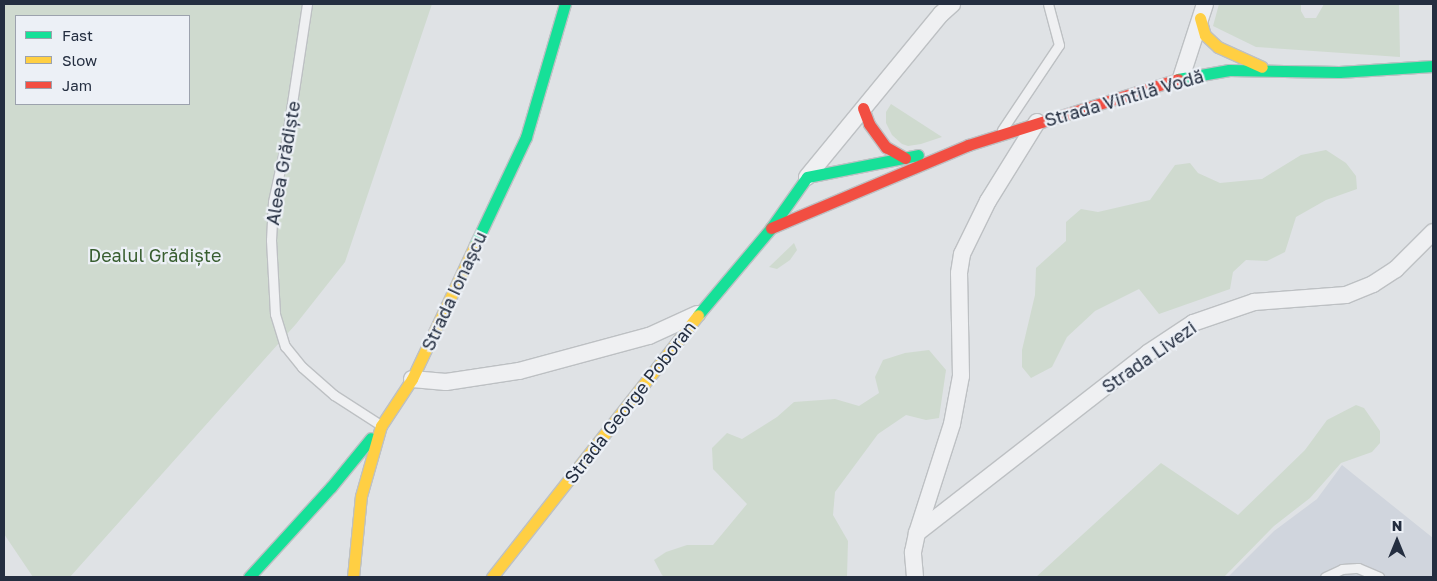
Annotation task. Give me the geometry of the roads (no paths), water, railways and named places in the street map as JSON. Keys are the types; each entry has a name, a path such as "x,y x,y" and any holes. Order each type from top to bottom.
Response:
{"main road":[{"name":"Strada Ionașcu","path":"353,577 361,496 371,455 381,426 412,379 526,137 565,4"},
{"path":"1202,11 1205,35 1218,47 1268,70"},
{"name":"Strada Vintilă Vodă","path":"771,228 968,145 1181,78 1229,70 1339,72 1413,70 1433,66"},
{"path":"864,108 869,124 876,136 886,147 905,158"},
{"name":"Strada Vintilă Vodă","path":"812,185 905,158 968,145"},
{"path":"812,185 829,204"},
{"name":"Strada George Poboran","path":"492,577 699,314 771,228 812,185"},
{"path":"249,577 336,482 381,426"}],"street":[{"path":"812,185 864,108 941,7"},
{"path":"1181,78 1202,11"},
{"path":"915,577 913,552 917,533 958,401 961,376 959,273 962,254 968,237 1037,122"},
{"name":"Strada Livezi","path":"917,533 1148,353 1193,323 1254,302 1346,295 1373,284 1396,269 1433,232"},
{"path":"412,379 446,382 519,371 649,336 699,314"}],"lane":[{"name":"Aleea Grădiște","path":"307,4 287,138 273,202 271,240 275,314 285,346 302,366 334,395 381,426"},
{"path":"999,135 1059,45 1048,4"},
{"path":"1325,577 1342,569 1358,568 1379,577"}],"park label":[{"name":"Dealul Grădiște","path":"155,255"}]}
